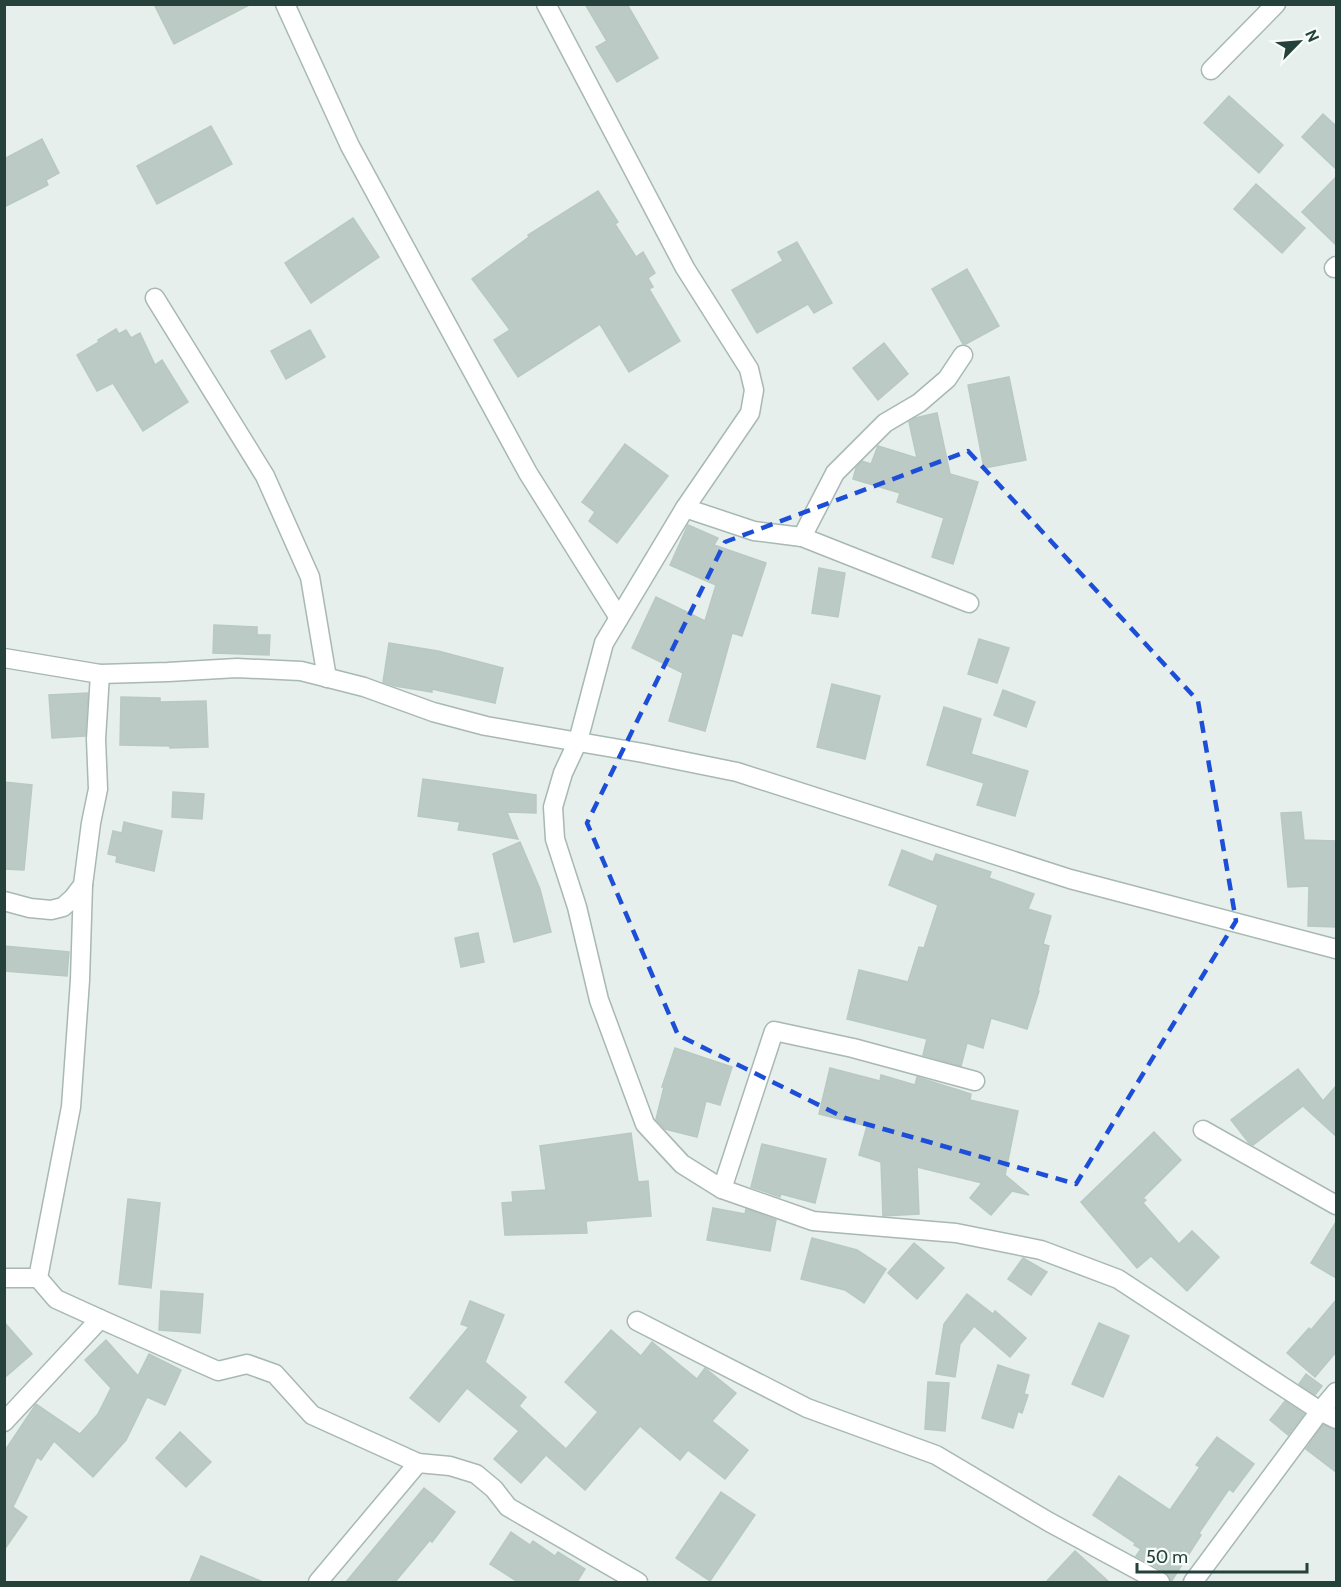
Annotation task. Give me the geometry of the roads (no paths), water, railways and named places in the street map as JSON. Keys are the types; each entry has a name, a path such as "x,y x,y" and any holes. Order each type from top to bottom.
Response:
{"street":[{"path":"285,4 350,146 431,296 528,472 619,618"},
{"path":"546,4 685,267 749,369 754,390 750,413 685,508 604,643 578,741 563,773 553,807 555,839 577,907 599,1000 645,1124 682,1164 722,1189 813,1221 956,1233 1041,1250 1118,1278 1320,1411 1336,1419"},
{"path":"1211,70 1276,4"},
{"path":"155,298 266,476 310,577 327,678"},
{"path":"802,537 835,473 885,423 919,403 947,379 963,355"},
{"path":"685,508 754,531 802,537 969,603"},
{"path":"4,658 100,674 237,668 301,671 364,687 433,712 486,726 578,741 737,772 1070,879 1336,949"},
{"path":"38,1278 71,1107 80,980 82,885 98,789 96,739 100,674"},
{"path":"4,901 30,908 51,910 63,907 82,885"},
{"path":"722,1189 774,1031 853,1048 975,1081"},
{"path":"1203,1130 1336,1205"},
{"path":"4,1278 38,1278 56,1299 218,1371 246,1364 275,1374 312,1415 418,1463 450,1466 476,1474 494,1489 508,1507 638,1582"},
{"path":"4,1422 100,1319"},
{"path":"637,1321 807,1407 936,1455 1049,1522 1160,1582"},
{"path":"1192,1582 1336,1392"},
{"path":"318,1582 418,1463"}]}
